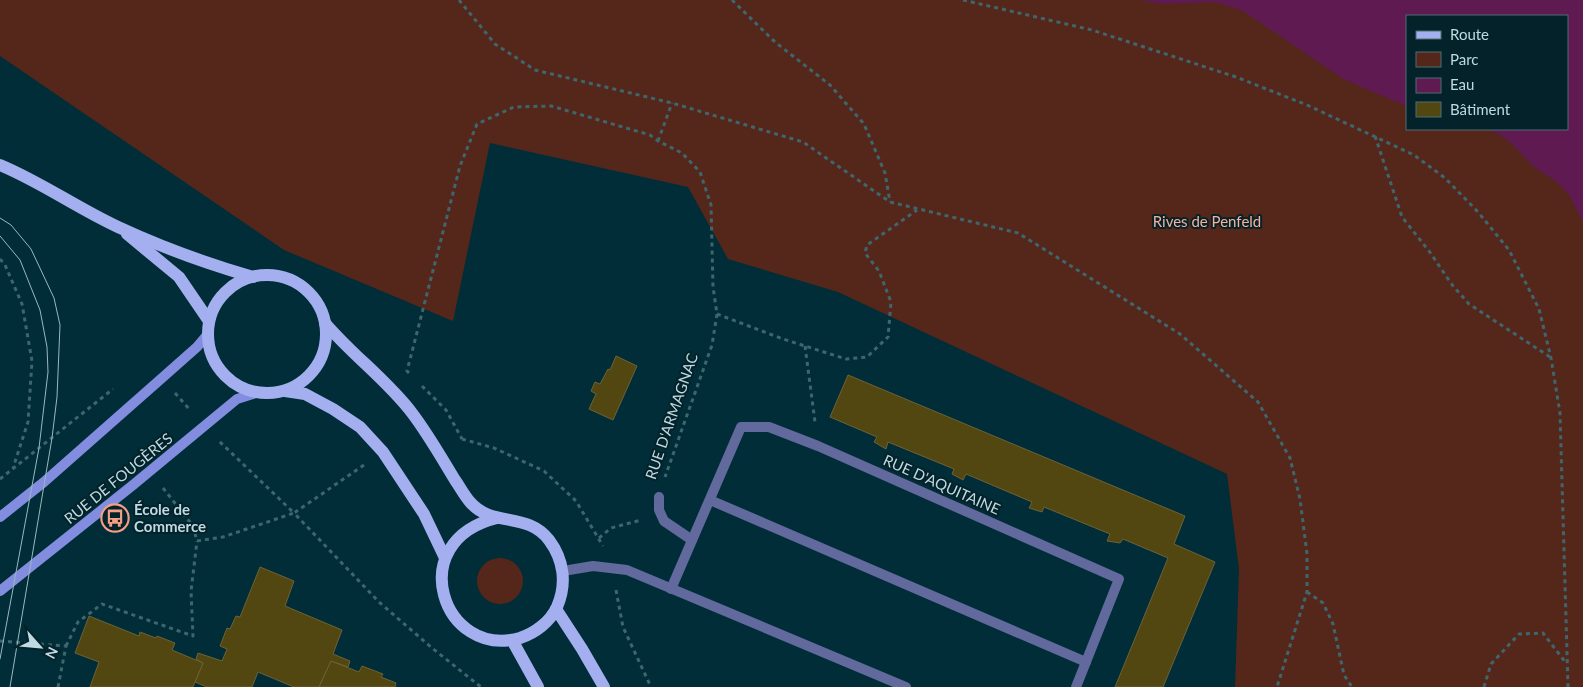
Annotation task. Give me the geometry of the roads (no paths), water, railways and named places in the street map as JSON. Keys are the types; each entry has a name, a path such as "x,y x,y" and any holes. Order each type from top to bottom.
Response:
{"main road":[{"path":"0,164 117,226 162,245 253,277"},
{"path":"117,226 179,277 209,328"},
{"path":"273,275 291,280 307,290 319,306 325,323 326,340 322,357 313,372 300,383 286,391 271,394 256,393 240,387 217,366 210,351 209,328 216,306 225,292 238,283 253,277 273,275"},
{"path":"325,323 338,339 379,377 412,412 470,502 484,514 497,518 516,519 533,526 548,538 558,553 563,571 563,591 556,609 545,624 530,635 512,640 491,640 471,632 455,618 445,600 441,579 445,558 453,543 465,531 480,522 497,518"},
{"path":"286,391 305,394 333,409 360,427 383,452 424,514 445,558"},
{"path":"556,609 604,687"},
{"path":"512,640 538,687"}],"street":[{"path":"0,517 44,482 176,366 209,328"},
{"name":"RUE DE FOUGÈRES","path":"0,592 237,399 256,393"},
{"name":"RUE D'AQUITAINE","path":"671,589 741,427 769,427 818,446 1119,579 1076,687"},
{"name":"RUE D'ARMAGNAC","path":"659,497 659,510 664,520 692,540"},
{"path":"710,500 1086,662"},
{"path":"563,571 593,566 627,570 906,687"}],"water":[{"path":"1140,0 1583,0 1583,222 1569,195 1558,183 1534,167 1502,136 1488,130 1568,130 1568,15 1406,15 1406,106 1342,78 1243,11 1216,2 1163,4"}],"tram line":[{"path":"0,218 11,225 31,249 54,298 60,325 57,397 52,438 10,687"},
{"path":"0,236 20,260 40,310 47,347 48,372 39,448 0,659"}],"place":[{"name":"École de Commerce","path":"115,518"}],"park label":[{"name":"Rives de Penfeld","path":"1207,221"}]}
